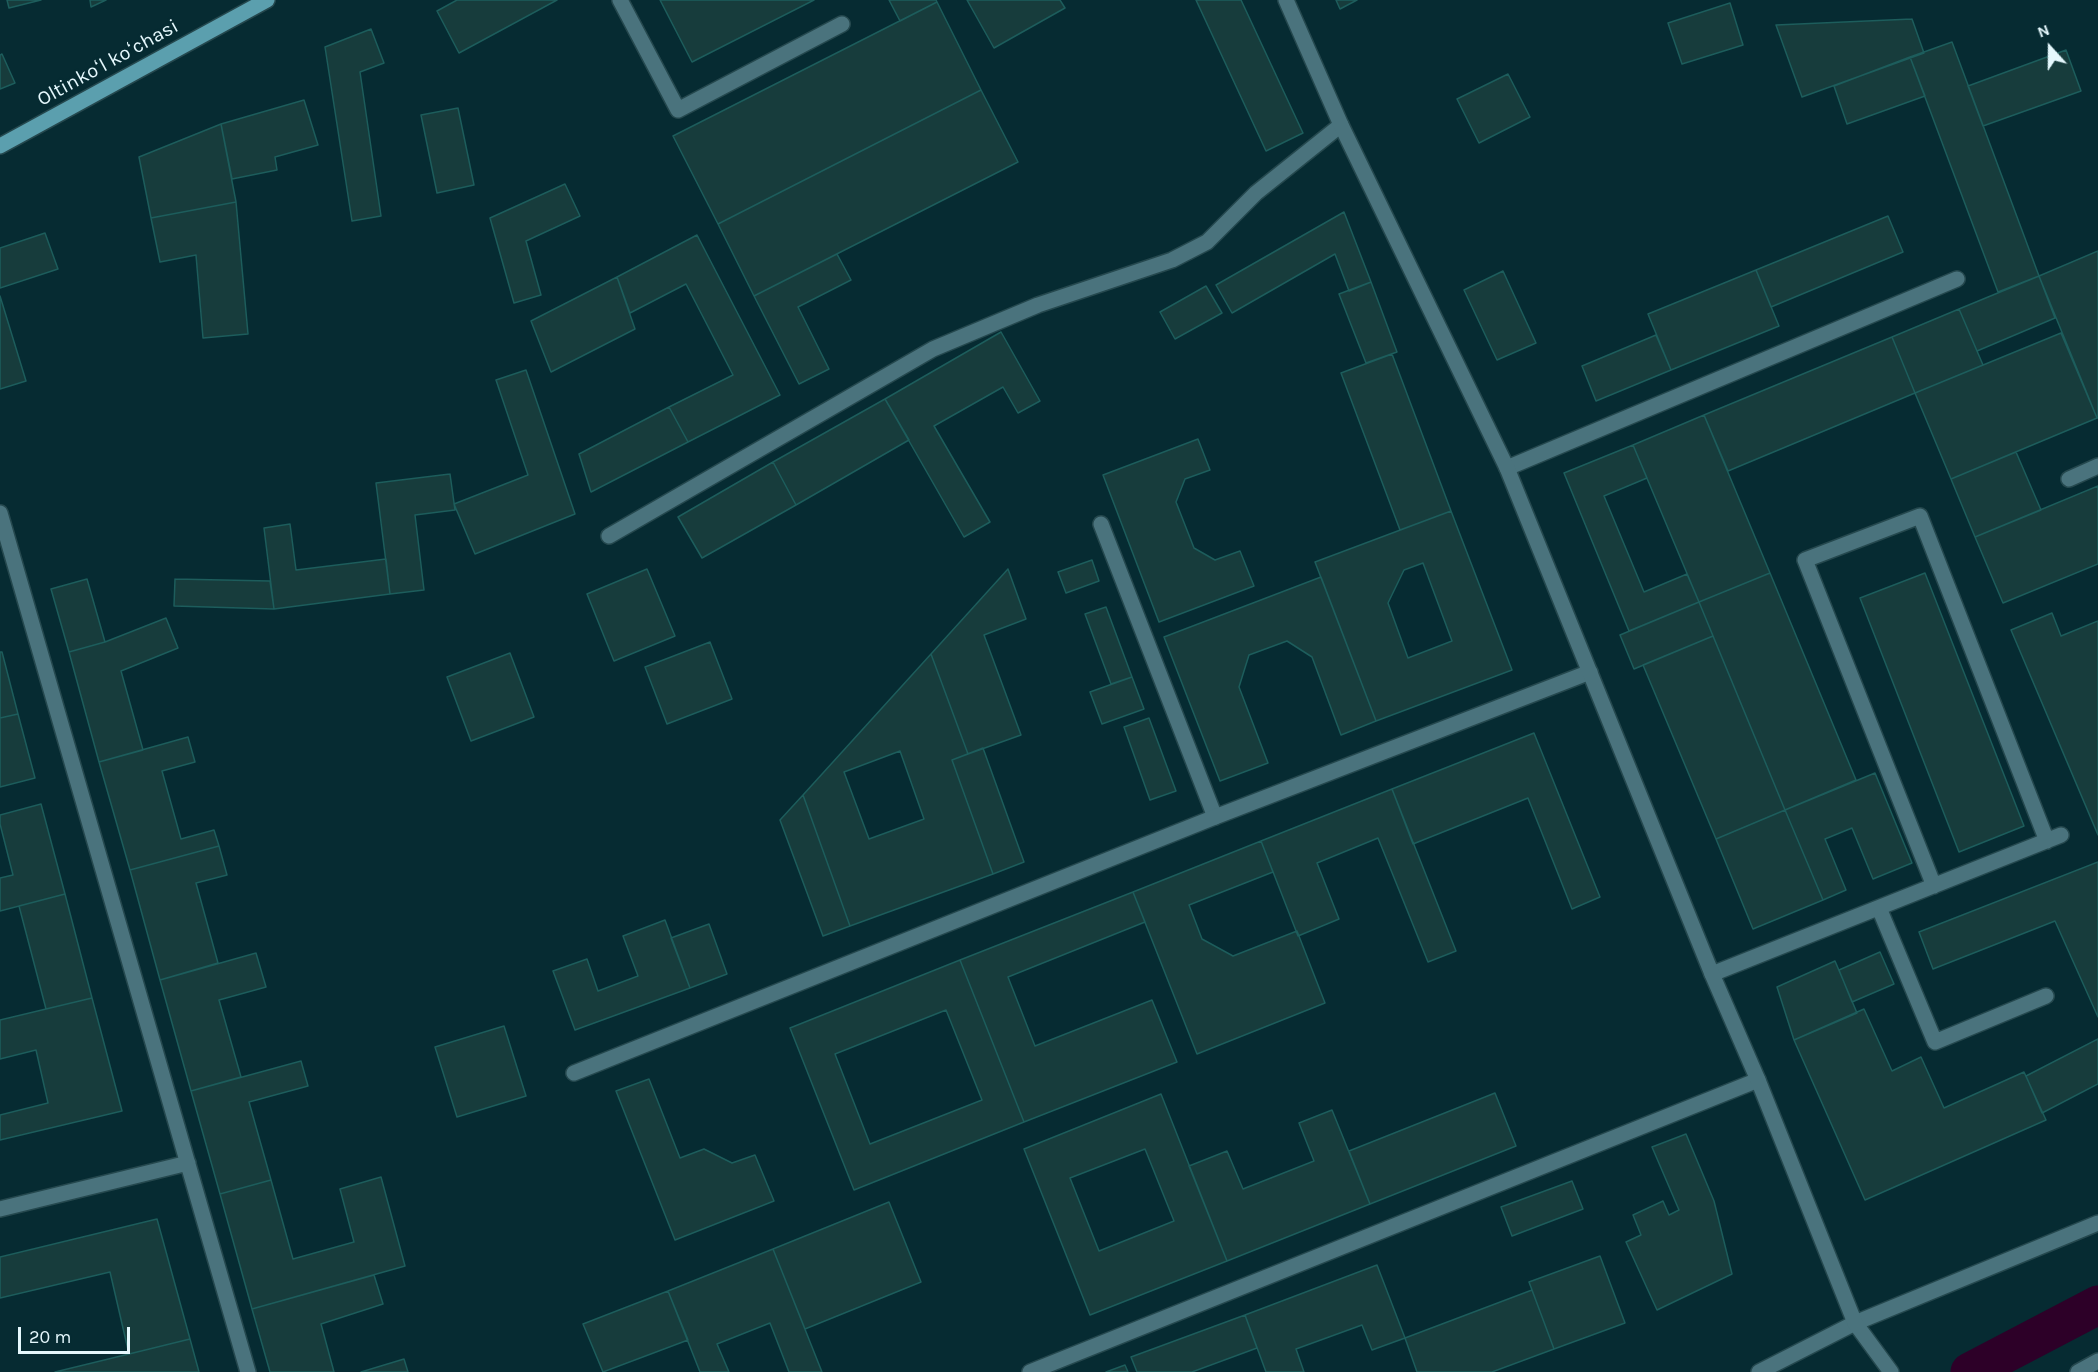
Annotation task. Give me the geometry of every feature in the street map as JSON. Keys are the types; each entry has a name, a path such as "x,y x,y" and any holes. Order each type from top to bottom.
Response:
{"main road":[{"name":"Oltinkoʻl koʻchasi","path":"0,146 267,0"}],"street":[{"path":"620,0 678,110 842,24"},
{"path":"1286,0 1341,125 1507,468 1855,1323 1891,1372"},
{"path":"609,536 933,349 1038,305 1172,260 1207,242 1256,193 1341,125"},
{"path":"1507,468 1957,279"},
{"path":"2069,479 2098,466"},
{"path":"0,513 248,1372"},
{"path":"1712,974 1879,908 1934,886 2054,838 1920,516 1805,560 1934,886"},
{"path":"1101,524 1215,817"},
{"path":"574,1073 1215,817 1590,672"},
{"path":"1879,908 1935,1042 2046,996"},
{"path":"1030,1372 1758,1080"},
{"path":"0,1209 188,1163"},
{"path":"1759,1372 1855,1323 2098,1223"},
{"path":"2078,1372 2098,1361"}],"building":[{"path":"7,0 41,0 9,8"},
{"path":"90,0 106,0 91,7"},
{"path":"457,0 557,0 459,53 437,11"},
{"path":"660,0 814,0 692,62"},
{"path":"889,0 936,0 937,2 900,21"},
{"path":"967,0 1060,0 1065,8 994,48"},
{"path":"1196,0 1241,0 1303,133 1266,151"},
{"path":"1336,0 1357,0 1340,9"},
{"path":"937,2 981,90 718,224 673,136"},
{"path":"1730,3 1743,45 1682,64 1668,23"},
{"path":"1912,19 1924,53 1802,97 1776,25"},
{"path":"371,29 384,63 360,72 381,216 352,221 325,47"},
{"path":"1952,42 2039,276 1998,292 1910,57"},
{"path":"2066,50 2081,91 1983,126 1968,86"},
{"path":"2,54 15,83 0,89 0,55"},
{"path":"1910,57 1925,96 1847,124 1834,86"},
{"path":"1508,74 1530,117 1479,143 1457,99"},
{"path":"981,90 1018,162 754,296 718,224"},
{"path":"304,100 318,145 275,157 277,170 232,179 221,124"},
{"path":"458,108 474,185 437,193 421,115"},
{"path":"221,124 236,202 151,218 139,157"},
{"path":"565,184 580,216 526,241 541,295 514,303 490,218"},
{"path":"236,202 248,334 203,338 196,255 160,262 151,218"},
{"path":"1344,212 1371,282 1349,291 1335,254 1232,313 1216,285"},
{"path":"1888,216 1903,252 1771,307 1756,270"},
{"path":"45,233 58,269 0,288 0,248"},
{"path":"697,235 780,395 688,442 669,407 733,375 686,284 630,313 617,277"},
{"path":"2098,251 2098,418 2097,418 2039,276"},
{"path":"837,254 851,280 798,307 829,369 799,384 754,296"},
{"path":"1756,270 1779,326 1671,370 1648,314"},
{"path":"1503,271 1536,343 1497,360 1464,290"},
{"path":"2039,276 2055,318 1977,351 1959,309"},
{"path":"617,277 635,329 551,372 531,321"},
{"path":"1371,282 1397,352 1366,363 1339,294"},
{"path":"1206,286 1222,313 1175,339 1160,312"},
{"path":"0,296 26,381 0,389"},
{"path":"1959,309 1983,365 1915,393 1892,337"},
{"path":"1001,332 1040,401 1018,413 1003,387 934,426 990,522 964,537 885,399"},
{"path":"2061,333 2097,418 1951,479 1915,393"},
{"path":"1656,335 1671,370 1596,401 1582,366"},
{"path":"1892,337 1915,393 1728,471 1704,415"},
{"path":"1392,354 1451,511 1400,530 1341,373"},
{"path":"526,370 575,514 475,554 454,504 528,475 496,380"},
{"path":"885,399 909,440 796,505 773,462"},
{"path":"669,407 688,442 591,492 579,454"},
{"path":"1704,415 1770,573 1699,602 1633,445"},
{"path":"1198,439 1210,470 1185,479 1176,502 1194,548 1215,560 1240,551 1254,586 1159,622 1103,475"},
{"path":"1633,445 1647,478 1604,496 1644,592 1687,574 1699,602 1629,631 1564,473"},
{"path":"2016,452 2041,510 1975,537 1951,479"},
{"path":"773,462 796,505 702,558 678,517"},
{"path":"450,474 455,510 415,515 424,590 390,594 376,483"},
{"path":"2098,486 2098,564 2003,603 1975,537"},
{"path":"1451,511 1512,670 1376,721 1315,562","holes":["1423,563 1452,641 1408,658 1388,603 1404,570"]},
{"path":"290,524 296,570 386,559 390,594 274,609 264,528"},
{"path":"1092,560 1099,581 1066,593 1058,572"},
{"path":"647,569 675,636 614,661 587,594"},
{"path":"1008,569 1026,619 984,635 1021,735 968,754 931,654"},
{"path":"1770,573 1856,780 1785,810 1699,602"},
{"path":"1925,573 2024,826 1959,852 1860,598"},
{"path":"1321,577 1376,721 1341,735 1312,657 1287,641 1249,655 1239,687 1268,763 1220,781 1164,637"},
{"path":"87,579 105,642 69,652 51,589"},
{"path":"175,579 270,581 274,609 174,606"},
{"path":"1699,602 1713,636 1634,669 1620,635"},
{"path":"1106,607 1132,677 1111,684 1085,614"},
{"path":"2052,613 2061,636 2098,621 2098,835 2011,630"},
{"path":"166,618 178,648 121,671 143,750 99,762 69,652 105,642"},
{"path":"1713,636 1785,810 1716,839 1643,665"},
{"path":"710,642 732,699 667,724 645,667"},
{"path":"0,652 2,652 18,714 0,718"},
{"path":"510,653 534,717 471,741 447,677"},
{"path":"931,654 968,754 952,760 993,874 850,926 803,795","holes":["900,751 924,819 869,839 844,772"]},
{"path":"1132,677 1144,709 1102,724 1090,692"},
{"path":"18,714 35,778 0,787 0,718"},
{"path":"1149,718 1176,791 1150,800 1124,727"},
{"path":"1534,733 1600,897 1572,909 1528,798 1413,844 1392,789"},
{"path":"188,737 195,762 162,771 181,839 214,830 219,846 130,870 99,762"},
{"path":"983,748 1024,862 993,874 952,760"},
{"path":"1875,773 1912,863 1873,879 1852,828 1825,839 1846,890 1823,900 1785,810"},
{"path":"1392,789 1456,951 1428,962 1378,838 1317,863 1339,919 1298,936 1261,841"},
{"path":"803,795 850,926 823,936 780,820"},
{"path":"41,804 65,894 0,911 0,878 13,875 0,824 0,815"},
{"path":"1785,810 1823,900 1753,929 1716,839"},
{"path":"1261,841 1273,872 1189,905 1202,939 1233,956 1297,931 1325,1003 1197,1054 1133,892"},
{"path":"219,846 227,875 196,883 218,963 160,980 130,870"},
{"path":"2098,862 2098,1017 2055,921 1933,969 1919,932"},
{"path":"1133,892 1145,922 1008,977 1035,1046 1152,1000 1177,1062 1024,1122 960,960"},
{"path":"65,894 92,998 46,1009 19,906"},
{"path":"665,920 690,988 575,1030 553,971 587,959 598,991 638,976 623,936"},
{"path":"709,924 727,974 690,988 671,938"},
{"path":"1880,952 1894,984 1852,1002 1839,970"},
{"path":"256,953 266,987 219,1000 241,1077 191,1091 160,980"},
{"path":"960,960 1024,1122 854,1190 790,1028","holes":["946,1010 982,1100 870,1144 835,1054"]},
{"path":"1835,961 1857,1013 1794,1040 1777,987"},
{"path":"92,998 122,1111 0,1140 0,1115 48,1103 36,1050 0,1059 0,1020"},
{"path":"1864,1009 1892,1071 1921,1057 1944,1108 2024,1072 2046,1120 1865,1200 1794,1040"},
{"path":"504,1026 526,1096 457,1117 435,1047"},
{"path":"2098,1039 2098,1084 2042,1113 2026,1076"},
{"path":"301,1061 308,1086 249,1102 271,1180 220,1194 191,1091"},
{"path":"649,1079 680,1158 704,1149 732,1163 755,1155 774,1201 675,1240 616,1091"},
{"path":"1495,1093 1516,1146 1370,1204 1349,1151"},
{"path":"1161,1094 1227,1261 1090,1315 1024,1149","holes":["1145,1149 1174,1221 1099,1251 1070,1178"]},
{"path":"1332,1110 1370,1204 1227,1261 1189,1166 1227,1151 1243,1189 1314,1161 1299,1123"},
{"path":"1686,1134 1714,1201 1732,1274 1657,1310 1626,1242 1641,1235 1633,1215 1663,1201 1669,1215 1679,1210 1652,1147"},
{"path":"381,1177 405,1266 252,1309 220,1194 271,1180 293,1259 354,1242 340,1189"},
{"path":"1572,1181 1583,1209 1512,1236 1501,1207"},
{"path":"889,1202 921,1282 805,1329 773,1249"},
{"path":"157,1219 190,1339 129,1354 110,1272 0,1298 0,1257"},
{"path":"773,1249 822,1372 789,1372 770,1323 717,1344 729,1372 700,1372 668,1291"},
{"path":"1600,1256 1625,1323 1554,1349 1529,1282"},
{"path":"1377,1265 1405,1338 1372,1350 1362,1325 1296,1349 1304,1372 1266,1372 1245,1315"},
{"path":"374,1275 383,1304 321,1324 334,1372 270,1372 252,1309"},
{"path":"1532,1290 1554,1349 1492,1372 1417,1372 1405,1338"},
{"path":"668,1291 688,1340 603,1372 583,1324"},
{"path":"1245,1315 1257,1348 1192,1372 1137,1372 1131,1357"},
{"path":"190,1339 199,1372 55,1372 129,1354"},
{"path":"404,1359 408,1372 361,1372"},
{"path":"1125,1365 1128,1372 1106,1372"}],"waterway":[{"path":"1970,1372 2098,1305"}]}
